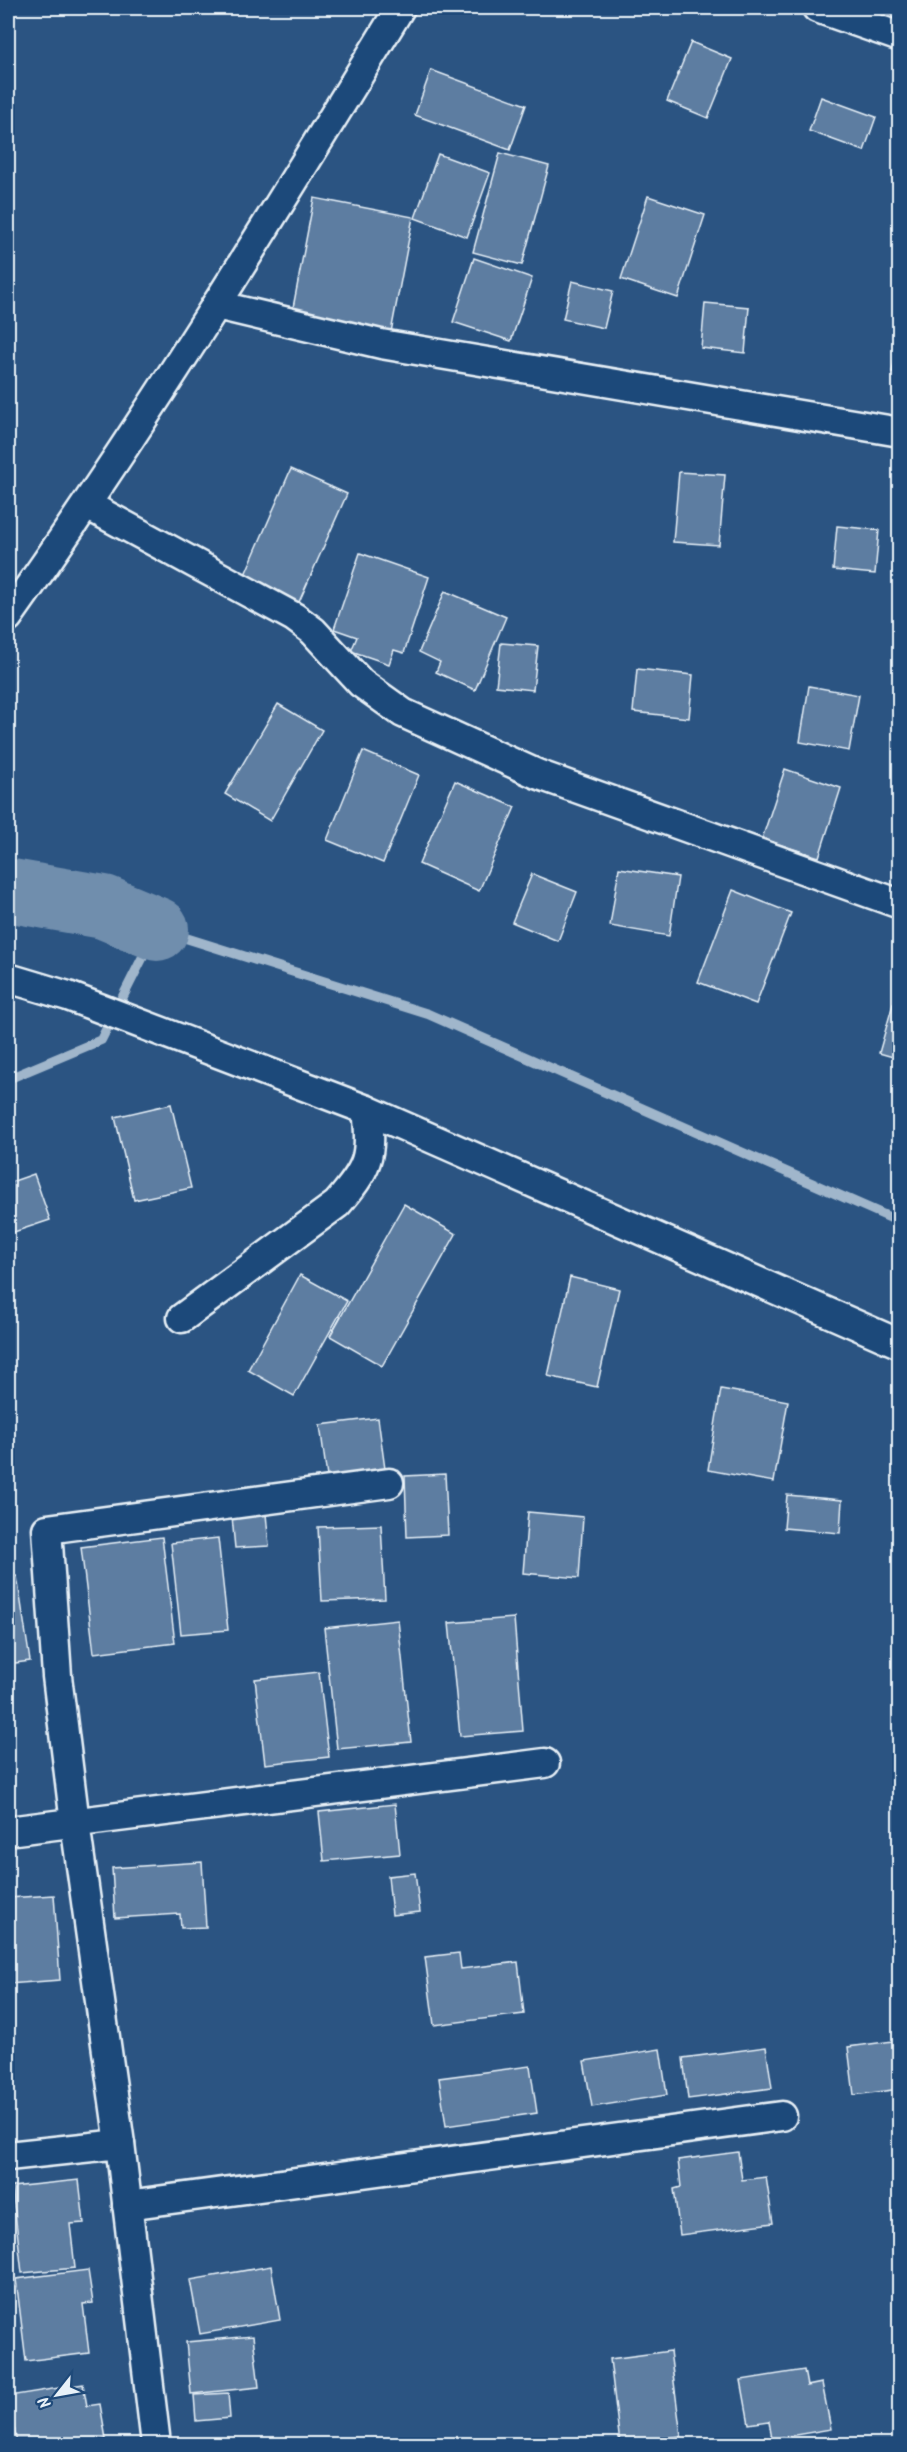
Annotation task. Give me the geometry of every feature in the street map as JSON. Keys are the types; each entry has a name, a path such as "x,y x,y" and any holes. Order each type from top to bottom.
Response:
{"street":[{"path":"8,617 87,505 216,305 400,8"},
{"path":"817,8 900,37"},
{"path":"216,305 381,344 900,432"},
{"path":"87,505 294,617 313,631 361,683 403,713 537,774 900,904"},
{"path":"8,978 68,996 367,1110 900,1344"},
{"path":"182,1318 337,1204 356,1183 368,1161 371,1141 367,1110"},
{"path":"156,2445 120,2144 57,1676 47,1529 389,1483"},
{"path":"8,1831 545,1763"},
{"path":"127,2205 782,2116"},
{"path":"8,2156 120,2144"}],"building":[{"path":"691,42 732,59 708,118 667,101"},
{"path":"431,70 526,105 510,150 415,115"},
{"path":"821,97 876,117 864,151 809,131"},
{"path":"500,153 549,166 522,265 473,252"},
{"path":"438,154 490,173 467,237 415,218"},
{"path":"648,196 705,215 678,298 621,279"},
{"path":"314,198 413,217 391,332 292,313"},
{"path":"474,258 532,278 511,341 453,322"},
{"path":"572,281 613,291 604,328 563,319"},
{"path":"705,303 749,307 745,353 701,348"},
{"path":"900,334 900,374 892,372"},
{"path":"291,469 347,494 295,611 240,586"},
{"path":"679,472 725,475 719,545 673,542"},
{"path":"837,526 879,530 875,574 833,570"},
{"path":"360,553 429,577 404,653 394,650 389,664 351,651 357,637 334,629"},
{"path":"445,591 506,617 475,690 436,672 440,662 419,652"},
{"path":"501,643 538,646 533,690 496,686"},
{"path":"637,669 693,675 689,718 633,712"},
{"path":"809,686 859,695 849,751 800,742"},
{"path":"278,704 322,730 270,821 225,794"},
{"path":"363,751 419,775 383,863 327,840"},
{"path":"785,769 841,788 819,857 762,839"},
{"path":"455,781 515,807 479,891 419,864"},
{"path":"619,868 678,877 669,936 610,926"},
{"path":"532,874 577,892 558,941 512,922"},
{"path":"733,890 791,913 756,1004 698,982"},
{"path":"893,1004 900,1006 900,1059 879,1053"},
{"path":"171,1104 191,1188 134,1200 115,1117"},
{"path":"34,1174 50,1220 8,1234 8,1183"},
{"path":"404,1204 456,1234 382,1366 330,1336"},
{"path":"300,1275 347,1301 294,1396 248,1370"},
{"path":"570,1277 619,1289 597,1387 548,1376"},
{"path":"721,1389 788,1401 774,1482 708,1470"},
{"path":"378,1418 385,1469 327,1477 320,1425"},
{"path":"445,1474 448,1535 407,1537 405,1476"},
{"path":"787,1495 842,1500 840,1533 784,1528"},
{"path":"528,1512 583,1517 579,1578 523,1573"},
{"path":"266,1514 269,1546 235,1548 232,1517"},
{"path":"381,1525 385,1599 322,1601 318,1527"},
{"path":"162,1537 175,1643 94,1653 81,1547"},
{"path":"218,1538 228,1630 181,1634 171,1543"},
{"path":"17,1576 30,1661 8,1664 8,1577"},
{"path":"514,1618 523,1731 460,1736 449,1623"},
{"path":"398,1620 411,1742 337,1749 324,1628"},
{"path":"319,1672 329,1757 265,1764 255,1679"},
{"path":"395,1804 400,1854 324,1861 319,1812"},
{"path":"202,1862 206,1927 181,1928 180,1914 115,1918 112,1868"},
{"path":"415,1873 420,1912 392,1915 388,1876"},
{"path":"54,1895 60,1980 8,1984 8,1898"},
{"path":"459,1953 461,1969 518,1962 524,2014 434,2025 425,1957"},
{"path":"900,2040 900,2089 854,2095 848,2047"},
{"path":"766,2047 772,2088 688,2099 683,2058"},
{"path":"660,2049 667,2095 592,2107 584,2061"},
{"path":"530,2066 537,2113 446,2126 439,2078"},
{"path":"738,2152 742,2180 766,2177 773,2223 680,2235 674,2189 681,2187 678,2160"},
{"path":"79,2180 84,2223 70,2224 75,2268 22,2273 12,2187"},
{"path":"271,2266 280,2320 200,2334 190,2280"},
{"path":"88,2270 93,2303 83,2304 89,2353 26,2361 16,2279"},
{"path":"253,2336 259,2387 191,2394 186,2342"},
{"path":"670,2351 681,2436 620,2444 610,2359"},
{"path":"804,2370 807,2386 822,2383 831,2429 772,2439 769,2421 749,2424 741,2380"},
{"path":"83,2384 87,2406 100,2404 106,2439 75,2444 17,2444 9,2396"},
{"path":"228,2393 230,2418 196,2421 194,2395"}],"waterway":[{"path":"8,892 104,907 157,929"},
{"path":"8,1079 101,1040 157,929 428,1014 900,1222"}]}
